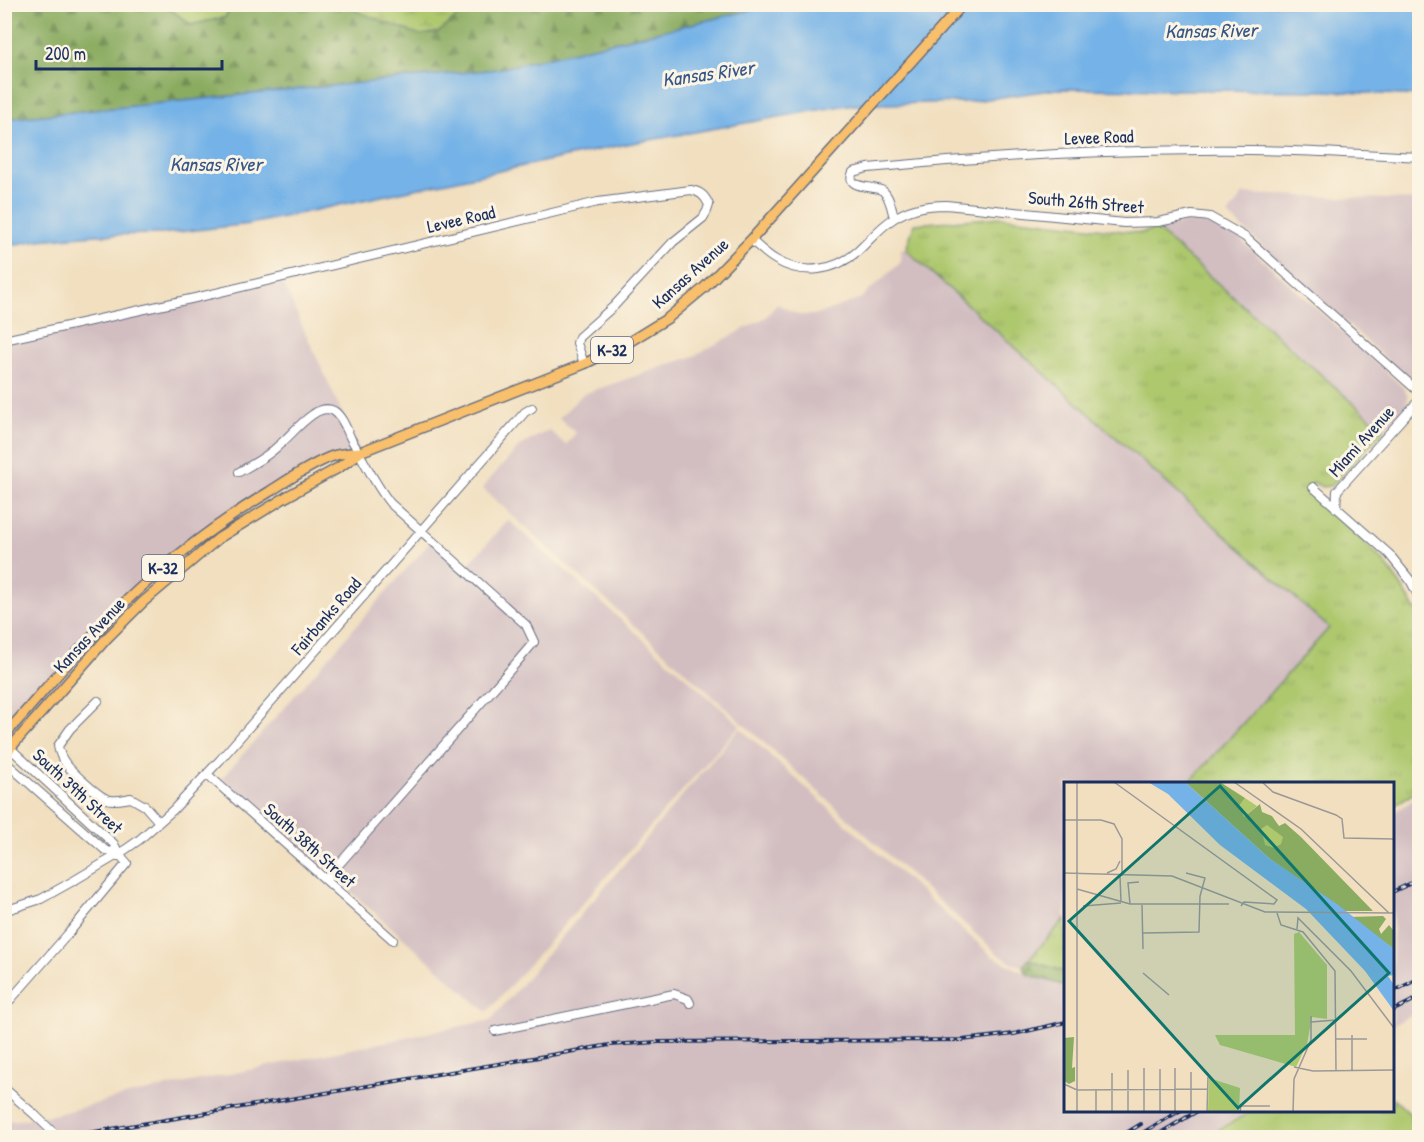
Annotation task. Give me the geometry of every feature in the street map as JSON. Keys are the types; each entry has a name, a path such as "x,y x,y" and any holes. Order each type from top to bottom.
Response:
{"main road":[{"name":"Kansas Avenue","path":"4,736 88,640 122,605 195,542 242,508 334,456 360,452 585,364 629,342 668,318 704,288 751,240 963,4"},
{"name":"Kansas Avenue","path":"6,749 143,602 219,538 338,468 360,452"}],"street":[{"name":"Levee Road","path":"894,218 887,196 883,191 854,183 851,175 853,172 868,168 966,158 1121,151 1274,150 1419,157"},
{"name":"Levee Road","path":"4,340 195,298 598,202 698,191 709,205 703,218 673,242 614,306 579,337 577,343 585,364"},
{"name":"South 26th Street","path":"751,240 775,260 789,267 817,270 841,263 851,257 894,218 919,207 946,205 1124,223 1158,222 1192,215 1210,217 1245,237 1419,393"},
{"name":"Miami Avenue","path":"1336,508 1337,491 1419,399"},
{"name":"Fairbanks Road","path":"4,912 41,899 119,854 139,840 188,795 525,412 532,408"},
{"path":"239,472 277,448 315,413 325,409 333,410 360,452 381,492 390,503 526,625 534,642 326,879"},
{"path":"1313,487 1389,554 1410,580 1419,599"},
{"path":"98,701 70,729 58,746 59,752 66,764 98,794 107,800 114,801 131,798 145,806 159,822"},
{"name":"South 39th Street","path":"6,749 114,844 119,854"},
{"name":"South 39th Street","path":"4,761 105,850 119,854"},
{"name":"South 38th Street","path":"207,774 393,940"},
{"path":"4,1007 127,863 119,854"},
{"path":"495,1031 674,994 688,999 690,1003"},
{"path":"4,1088 59,1137"}],"shaded area":[{"path":"1243,194 1419,200 1419,389 1228,215"},
{"path":"1203,221 1212,222 1232,232 1404,388 1408,397 1406,406 1384,430 1156,229"},
{"path":"901,249 906,250 1329,628 1190,782 1064,782 1064,920 1023,966 1012,963 998,954 482,488 520,446 549,430 566,445 576,433 559,418 583,394 694,356 766,317 777,304 799,315 815,315 860,299 901,262"},
{"path":"280,277 360,452 334,456 295,476 157,574 5,734 5,342"},
{"path":"508,520 740,725 487,1012 222,778 433,539 466,567"},
{"path":"740,728 992,956 1027,974 1064,986 1064,1112 1245,1112 1200,1138 5,1138 4,1115 11,1121 57,1114 128,1095 491,1020"},
{"path":"1419,796 1419,1010 1394,1024 1394,812"}],"green space":[{"path":"4,5 165,5 191,25 226,17 230,5 350,5 356,11 465,9 466,5 773,5 498,69 5,119"},
{"path":"165,5 230,5 226,17 191,25"},
{"path":"350,5 466,5 465,9 439,32 420,35 356,11"},
{"path":"1001,217 1140,233 1156,229 1384,430 1330,486 1322,487 1313,482 1306,490 1384,562 1419,615 1419,790 1394,805 1394,782 1190,782 1329,628 906,250 914,224"},
{"path":"1064,920 1064,972 1028,960"},
{"path":"1028,960 1064,972 1064,986 1027,974 1023,966"},
{"path":"1394,1099 1411,1115 1411,1122 1419,1133 1419,1137 1205,1137 1250,1112 1394,1112"}],"water":[{"name":"Kansas River","path":"773,5 1419,5 1419,96 1325,91 1058,89 967,102 847,105 627,144 250,224 161,234 94,235 38,240 5,246 5,119 498,69"}],"railway":[{"path":"1394,891 1420,879"},
{"path":"1394,991 1420,978"},
{"path":"1394,1010 1420,997"},
{"path":"58,1138 610,1045 658,1042 962,1040 1014,1034 1064,1022"},
{"path":"1134,1138 1178,1112"},
{"path":"1152,1138 1196,1112"},
{"path":"1118,1138 1141,1124"}]}
